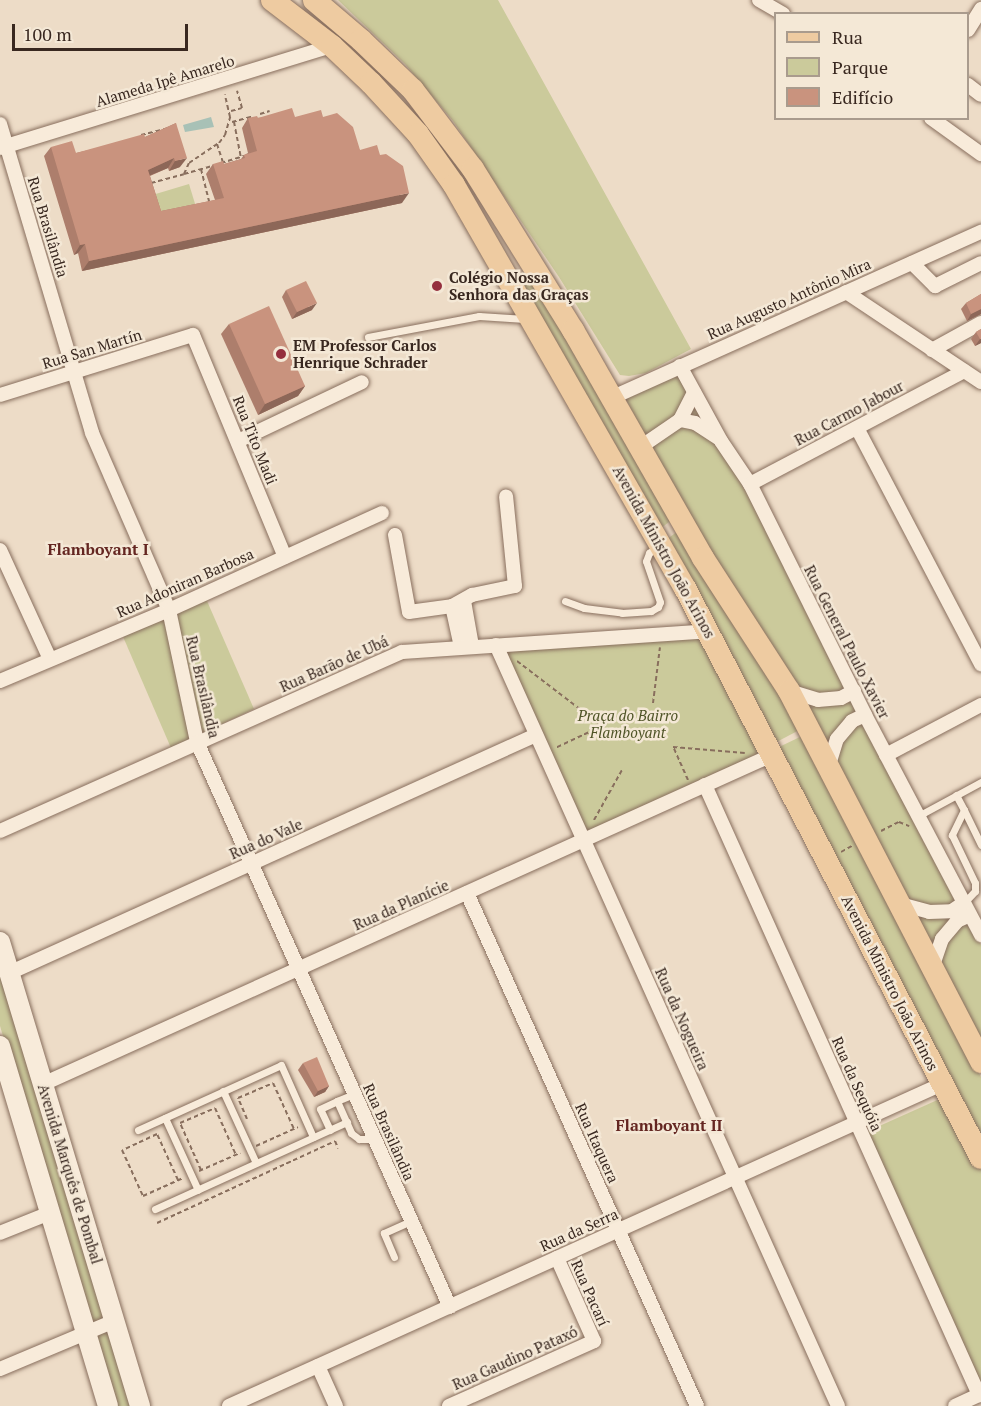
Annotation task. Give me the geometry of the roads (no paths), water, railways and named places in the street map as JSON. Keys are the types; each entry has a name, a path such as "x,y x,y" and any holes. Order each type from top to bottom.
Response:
{"main road":[{"name":"Avenida Ministro João Arinos","path":"272,0 332,46 372,83 418,134 454,185 661,543 981,1158"},
{"name":"Avenida Ministro João Arinos","path":"314,0 388,65 435,117 473,169 573,330 709,567 789,691 981,1062"},
{"path":"534,320 545,316 556,317 566,322 573,330"},
{"path":"600,437 607,446 618,450 629,451 639,448"},
{"name":"Avenida Marquês de Pombal","path":"0,942 140,1406"},
{"name":"Avenida Marquês de Pombal","path":"0,1046 108,1406"},
{"path":"7,1070 8,1059 17,1052 28,1053 36,1062"},
{"path":"18,1106 25,1114 36,1115 45,1108 45,1091"},
{"path":"72,1287 87,1304 112,1314"},
{"path":"87,1335 99,1335 111,1339 125,1356"}],"street":[{"path":"759,0 780,12"},
{"path":"969,28 981,9"},
{"name":"Alameda Ipê Amarelo","path":"3,147 332,46"},
{"path":"969,86 981,95"},
{"path":"934,120 981,154"},
{"name":"Rua Brasilândia","path":"0,124 3,147 92,434 169,610 197,742 450,1306"},
{"name":"Rua Augusto Antônio Mira","path":"611,398 981,232"},
{"path":"912,263 935,286 981,263"},
{"path":"846,292 977,380"},
{"path":"932,350 981,323"},
{"name":"Rua San Martín","path":"0,395 193,335"},
{"name":"Rua Tito Madi","path":"193,335 285,558"},
{"name":"Rua General Paulo Xavier","path":"680,366 721,441 750,484 865,715 981,935"},
{"name":"Rua Carmo Jabour","path":"750,484 857,428 977,380"},
{"path":"238,441 362,382"},
{"path":"639,448 680,420 694,392"},
{"path":"680,420 695,423 721,441"},
{"path":"857,428 981,664"},
{"path":"395,535 409,612 458,604 472,595 515,586 506,496"},
{"name":"Rua Adoniran Barbosa","path":"0,681 169,610 382,513"},
{"path":"0,550 50,659"},
{"path":"458,604 466,647"},
{"name":"Rua Barão de Ubá","path":"0,831 402,652 708,631"},
{"name":"Rua da Nogueira","path":"496,645 838,1406"},
{"path":"789,691 818,700 841,698 854,691"},
{"path":"886,755 981,705"},
{"path":"828,768 837,739 852,721 865,715"},
{"name":"Rua do Vale","path":"9,973 536,735"},
{"name":"Rua da Planície","path":"45,1091 298,969 772,755"},
{"name":"Rua da Sequóia","path":"699,788 857,1123 980,1395"},
{"name":"Rua Itaquera","path":"467,893 697,1406"},
{"path":"900,904 929,912 967,909"},
{"path":"932,968 942,939 967,909"},
{"name":"Rua da Serra","path":"229,1406 942,1084"},
{"path":"0,1233 50,1213"},
{"name":"Rua Pacarí","path":"557,1258 594,1341"},
{"path":"0,1369 87,1335 112,1314"},
{"name":"Rua Gaudino Pataxó","path":"449,1406 594,1341"},
{"path":"318,1366 336,1406"},
{"path":"955,1406 980,1395"}],"lane":[{"path":"368,337 479,316 534,320"},
{"path":"565,601 584,609 622,613 651,611 658,607 660,602 646,561 649,553 661,543"},
{"path":"918,816 981,782"},
{"path":"956,795 977,829 981,845"},
{"path":"964,810 952,835 975,883 975,891 967,909"},
{"path":"138,1130 281,1065 313,1137"},
{"path":"223,1091 256,1163"},
{"path":"330,1130 320,1109 354,1094"},
{"path":"337,1101 354,1137 364,1141 374,1139"},
{"path":"165,1118 198,1190"},
{"path":"155,1209 347,1122"},
{"path":"394,1257 384,1233 411,1221"}],"place":[{"name":"Colégio Nossa Senhora das Graças","path":"437,286"},
{"name":"EM Professor Carlos Henrique Schrader","path":"281,354"}],"district":[{"name":"Flamboyant I","path":"98,549"},
{"name":"Flamboyant II","path":"669,1125"}],"park label":[{"name":"Praça do Bairro Flamboyant","path":"628,724"}]}
